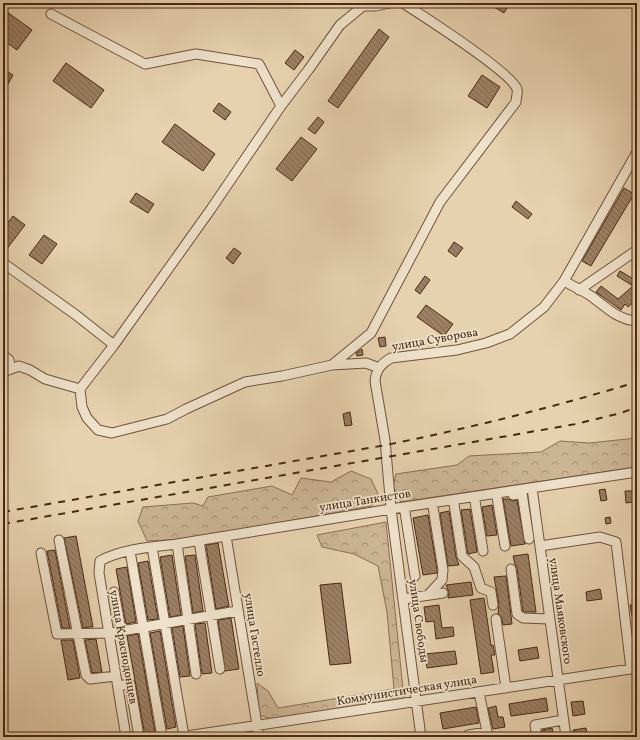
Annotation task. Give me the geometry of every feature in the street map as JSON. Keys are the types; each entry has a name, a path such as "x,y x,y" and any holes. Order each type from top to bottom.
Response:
{"street":[{"path":"389,3 363,6 340,25 281,106 211,209 114,346 80,389 82,407 87,418 98,430 112,434 167,419 245,382 282,376 332,365 366,363 379,368 375,381 385,440 391,511 405,512 522,493 529,538"},
{"path":"332,365 371,333 440,202 516,102 516,89 506,75 459,40 403,3"},
{"path":"50,14 145,64 196,54 259,64 281,106"},
{"name":"улица Суворова","path":"379,368 392,358 457,350 486,343 510,334 544,307 564,281 637,152"},
{"path":"579,290 637,250"},
{"path":"3,263 70,311 114,346"},
{"path":"564,281 590,296 617,316 626,320 637,321"},
{"path":"3,355 9,360 7,371"},
{"path":"7,371 20,366 45,379 80,389"},
{"name":"улица Танкистов","path":"100,561 107,557 152,547 199,541 637,472"},
{"name":"улица Маяковского","path":"532,488 557,680 566,737"},
{"path":"497,497 505,546"},
{"path":"475,501 483,551"},
{"path":"454,504 462,556 474,567 482,588 491,592 493,605"},
{"path":"428,595 442,580 443,570 433,507"},
{"name":"улица Свободы","path":"391,511 421,737"},
{"path":"405,512 415,576"},
{"name":"улица Гастелло","path":"226,536 258,737"},
{"path":"540,546 600,538 616,542 634,668"},
{"path":"58,540 86,675 90,679 116,676"},
{"path":"199,541 220,669"},
{"path":"177,544 196,674"},
{"path":"152,547 166,622 182,737"},
{"path":"130,551 162,737"},
{"path":"41,553 57,634 110,633 166,622 237,611"},
{"name":"улица Краснодонцев","path":"100,561 98,573 110,633 126,737"},
{"path":"511,569 517,614 523,618 549,619"},
{"path":"114,592 121,630"},
{"path":"403,598 443,593"},
{"path":"496,619 506,688"},
{"name":"Коммунистическая улица","path":"182,737 634,668"},
{"path":"118,686 130,684 138,731"},
{"path":"467,737 468,735 490,735 479,692"},
{"path":"537,737 535,725 563,720"}],"green space":[{"path":"637,438 637,467 401,502 393,486 396,474 457,465 469,456 541,452 560,441 589,443"},
{"path":"351,471 371,479 378,494 372,506 188,539 147,541 138,521 143,507 193,503 203,506 208,497 272,486 292,495 301,478 331,482"},
{"path":"386,522 404,699 272,719 259,715 257,683 268,691 278,708 394,689 387,612 378,566 354,554 322,547 317,535"}],"building":[{"path":"496,3 510,3 504,13 494,7"},
{"path":"3,9 32,30 17,50 3,40"},
{"path":"379,29 389,37 338,108 328,101"},
{"path":"295,50 304,57 294,70 285,63"},
{"path":"66,63 104,90 91,108 53,81"},
{"path":"3,69 13,75 3,93"},
{"path":"482,75 500,87 487,108 468,96"},
{"path":"219,103 231,112 225,120 213,111"},
{"path":"318,117 324,122 315,134 308,129"},
{"path":"175,124 215,154 203,171 162,142"},
{"path":"301,137 317,149 292,181 276,169"},
{"path":"624,188 634,194 591,266 582,261"},
{"path":"136,193 154,204 148,213 130,202"},
{"path":"516,201 532,214 528,219 512,207"},
{"path":"13,216 25,225 3,254 3,229"},
{"path":"44,235 57,244 42,264 29,255"},
{"path":"454,242 463,248 456,257 448,251"},
{"path":"234,248 241,253 233,264 226,258"},
{"path":"620,271 637,281 637,299 628,307 625,304 621,310 596,292 601,286 618,299 633,286 617,276"},
{"path":"425,276 430,280 420,294 415,290"},
{"path":"426,305 453,324 444,336 417,317"},
{"path":"385,337 386,346 380,347 378,338"},
{"path":"362,349 363,355 357,356 356,353"},
{"path":"350,412 352,425 345,426 343,414"},
{"path":"605,489 607,500 601,501 599,490"},
{"path":"625,491 633,491 634,502 626,503"},
{"path":"503,499 512,501 517,500 525,544 511,546"},
{"path":"492,505 497,535 487,536 482,507"},
{"path":"470,509 477,552 468,554 461,510"},
{"path":"449,511 456,557 459,565 448,566 440,513"},
{"path":"428,515 437,573 423,575 413,518"},
{"path":"610,517 611,523 606,524 605,518"},
{"path":"76,536 93,627 83,628 64,538"},
{"path":"218,543 229,606 216,609 206,545"},
{"path":"55,550 70,628 62,628 47,551"},
{"path":"528,554 536,612 523,611 517,568 513,556"},
{"path":"172,555 181,615 170,617 160,557"},
{"path":"195,555 203,611 193,613 185,556"},
{"path":"148,561 158,619 148,620 138,563"},
{"path":"127,567 136,622 126,624 116,569"},
{"path":"506,576 512,624 503,625 502,618 498,614 499,604 494,577"},
{"path":"471,582 473,595 448,598 449,592 446,585"},
{"path":"341,583 351,663 330,665 320,585"},
{"path":"600,589 602,599 587,601 586,592"},
{"path":"484,598 491,645 493,645 495,655 491,655 494,672 481,674 470,600"},
{"path":"637,604 637,615 632,616 630,605"},
{"path":"439,605 442,628 453,627 454,636 436,639 434,621 426,622 424,607"},
{"path":"231,618 239,669 225,671 218,620"},
{"path":"205,623 212,673 202,674 195,624"},
{"path":"183,626 190,676 180,677 172,628"},
{"path":"160,631 176,727 167,729 150,633"},
{"path":"138,634 155,732 143,734 144,730 127,636"},
{"path":"96,639 102,672 92,673 85,640"},
{"path":"61,640 73,640 80,678 68,680"},
{"path":"537,647 539,658 520,661 518,650"},
{"path":"455,651 457,664 427,668 425,654"},
{"path":"546,698 548,711 511,716 509,704"},
{"path":"583,701 585,714 573,716 571,702"},
{"path":"496,706 498,717 503,717 505,727 493,729 488,708"},
{"path":"476,707 479,723 443,729 440,713"},
{"path":"552,728 554,737 543,737 542,730"},
{"path":"586,728 587,737 574,737 573,730"}],"railway":[{"path":"3,512 386,445 449,432 575,400 637,382"},
{"path":"3,524 576,424 621,413 637,407"}]}
